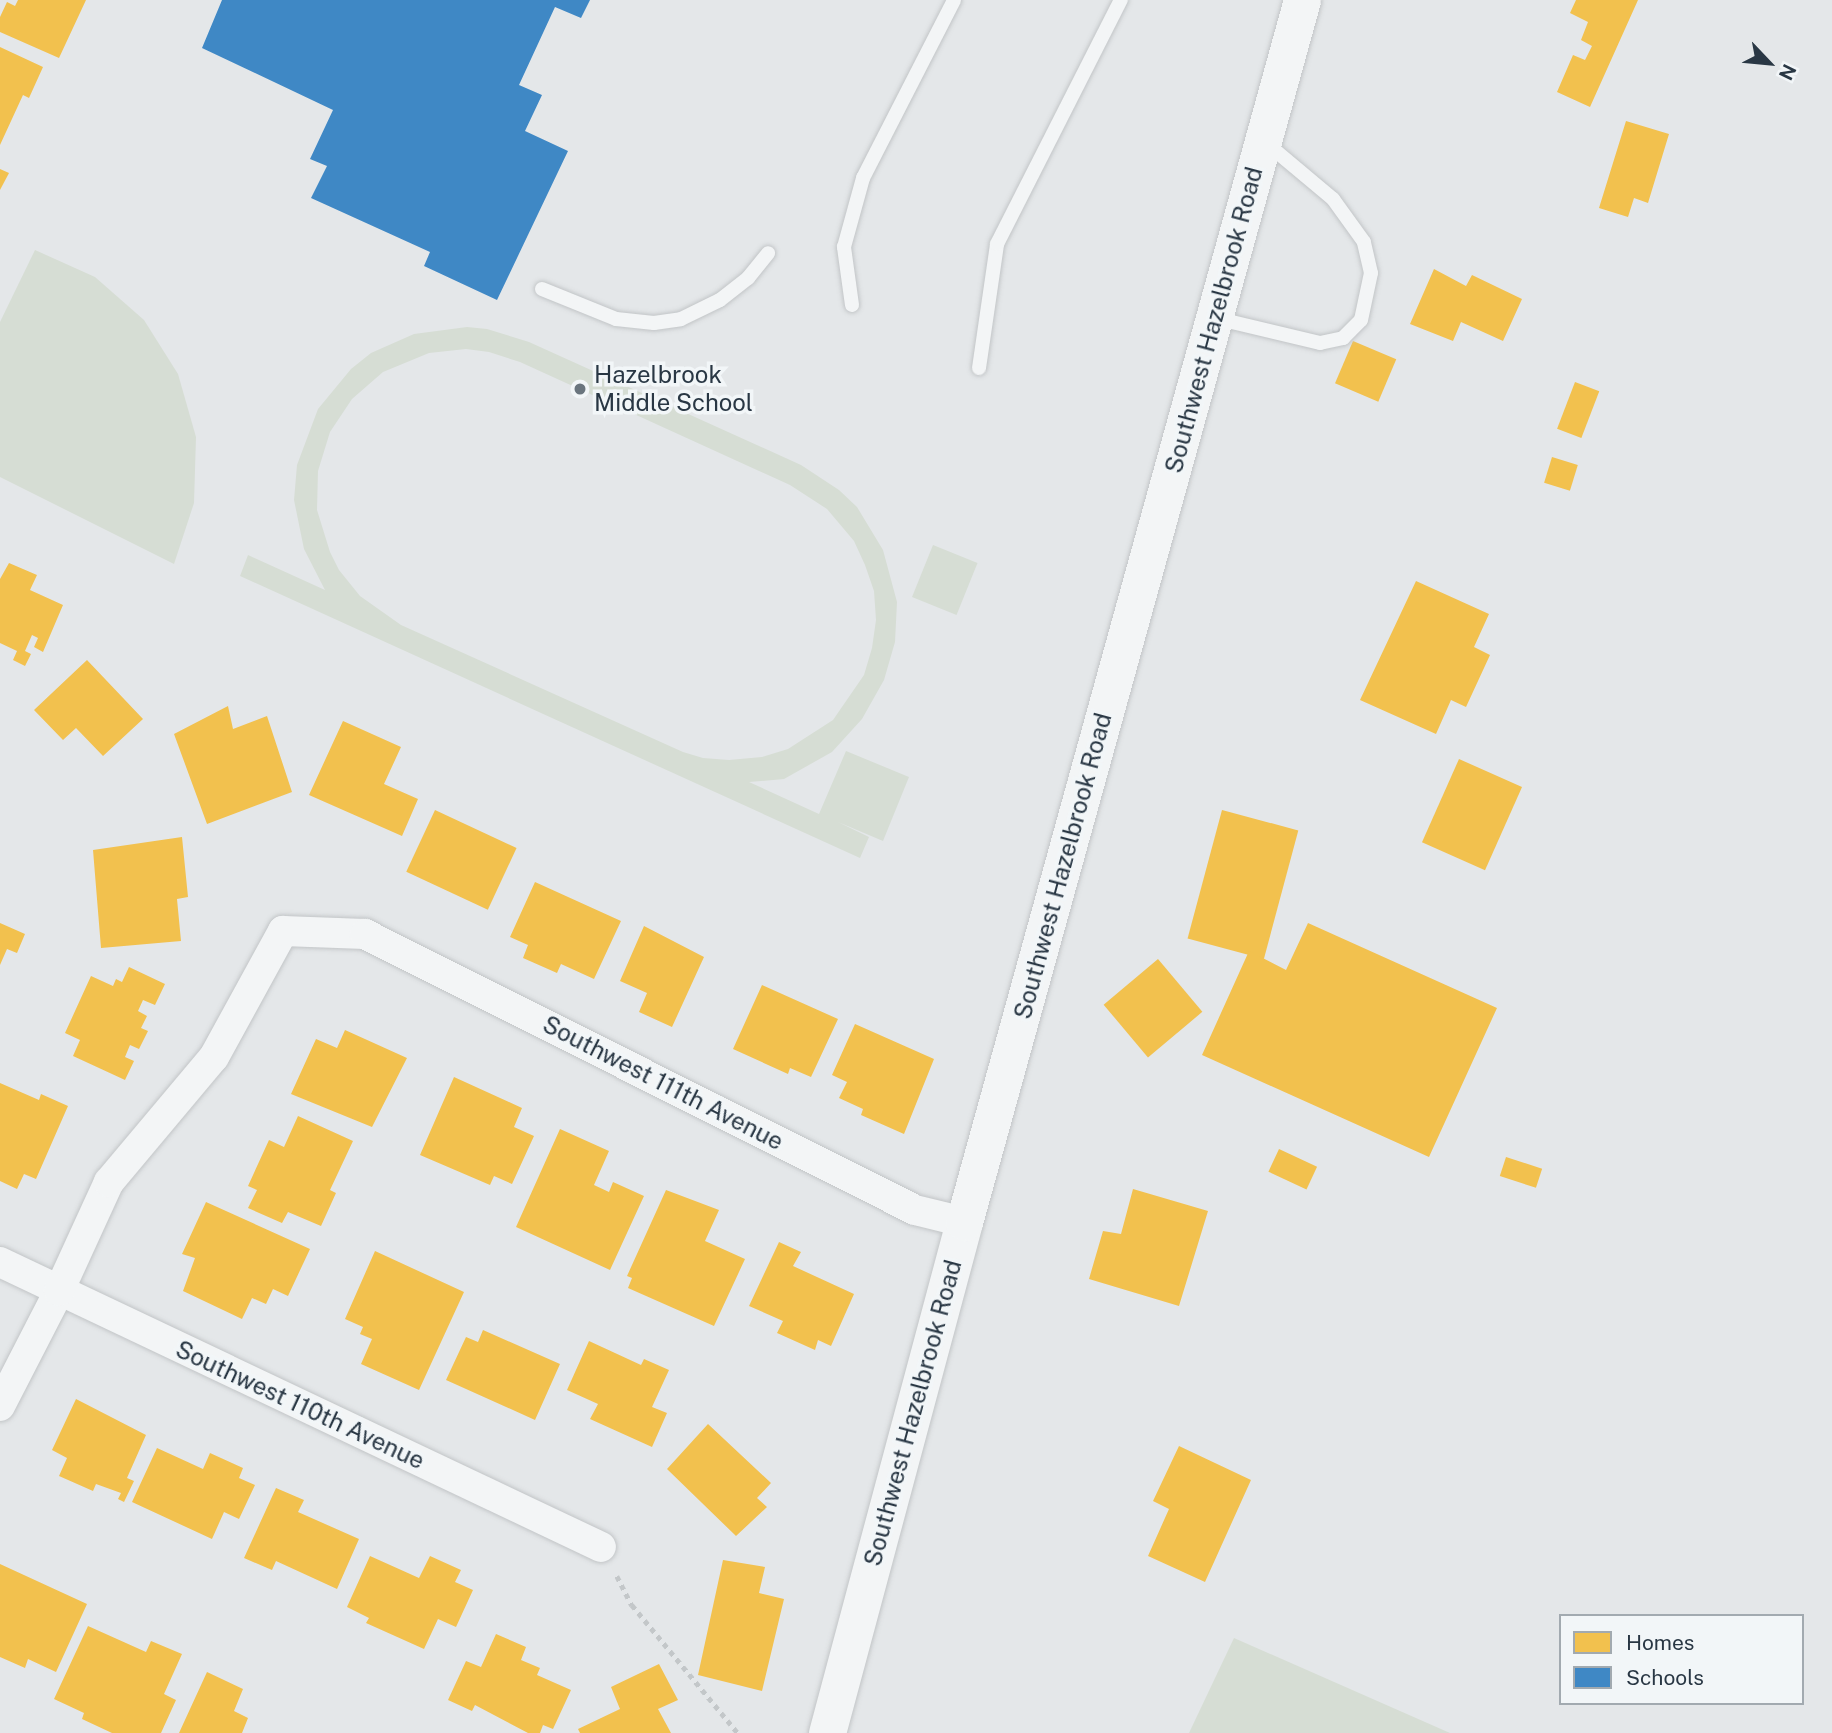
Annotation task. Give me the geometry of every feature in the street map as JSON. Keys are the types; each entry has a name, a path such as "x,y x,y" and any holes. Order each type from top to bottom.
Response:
{"street":[{"name":"Southwest Hazelbrook Road","path":"827,1733 964,1222 1302,0"},
{"name":"Southwest 111th Avenue","path":"59,1290 110,1182 214,1057 283,931 365,934 915,1210 964,1222"},
{"name":"Southwest 110th Avenue","path":"0,1262 601,1547"},
{"path":"0,1406 59,1290"}],"lane":[{"path":"852,305 844,247 863,178 954,0"},
{"path":"979,368 997,244 1121,0"},
{"path":"1214,318 1320,343 1343,338 1361,320 1371,273 1364,242 1333,199 1264,141"},
{"path":"542,289 616,319 654,323 681,319 720,300 748,278 768,253"}],"path":[{"path":"601,1547 632,1605 738,1733"}],"shaded area":[{"path":"35,250 95,277 144,320 178,374 196,437 194,503 174,564 0,477 0,322"},
{"path":"467,327 487,329 529,342 801,465 839,490 857,507 883,550 897,602 895,642 884,680 862,719 832,752 784,779 749,782 819,814 846,751 909,777 883,841 838,822 869,837 860,858 240,576 248,555 325,590 304,549 294,500 297,465 318,409 351,369 371,353 414,334","holes":["466,349 489,352 520,362 790,485 827,509 854,541 865,565 874,591 876,620 864,675 833,720 788,749 762,757 729,760 703,758 683,752 401,625 360,596 339,570 330,552 317,510 318,471 330,432 352,399 383,372 429,353"]},
{"path":"933,545 978,563 957,615 912,597"},
{"path":"1234,1638 1450,1733 1189,1733"}],"building: Homes":[{"path":"18,0 86,0 59,58 0,32 0,17 7,2 15,6"},
{"path":"1576,0 1638,0 1590,107 1557,92 1573,55 1585,60 1592,46 1581,40 1588,22 1570,13"},
{"path":"0,47 43,67 29,98 23,95 0,145"},
{"path":"1626,121 1669,134 1648,203 1634,198 1628,217 1599,208"},
{"path":"0,169 9,173 0,190"},
{"path":"1434,269 1466,286 1472,275 1522,299 1503,341 1461,322 1453,341 1410,324"},
{"path":"1353,341 1396,359 1378,402 1335,383"},
{"path":"1575,382 1599,391 1581,438 1557,429"},
{"path":"1552,457 1578,465 1570,491 1544,483"},
{"path":"9,563 37,575 30,590 63,605 43,652 34,647 38,638 32,635 25,651 31,654 25,666 13,660 17,651 0,643 0,579"},
{"path":"1416,581 1489,614 1474,647 1490,655 1466,707 1451,700 1436,734 1360,700"},
{"path":"87,660 143,719 103,756 76,728 63,740 34,710"},
{"path":"228,706 233,729 267,716 292,792 207,824 174,734"},
{"path":"343,721 401,747 384,784 418,799 402,836 309,795"},
{"path":"1459,759 1522,787 1485,870 1422,842"},
{"path":"435,810 517,848 488,910 406,872"},
{"path":"1222,810 1298,830 1264,959 1188,938"},
{"path":"182,837 188,897 177,899 181,941 101,948 93,850"},
{"path":"535,882 621,921 594,979 561,964 557,973 523,958 528,945 510,937"},
{"path":"0,923 25,934 17,953 7,949 0,965"},
{"path":"1308,923 1497,1008 1429,1157 1202,1055 1249,951 1286,970"},
{"path":"644,926 704,957 672,1027 639,1012 647,993 620,981"},
{"path":"1158,959 1202,1012 1148,1057 1104,1005"},
{"path":"129,967 165,984 155,1005 143,1000 138,1011 147,1016 141,1028 148,1031 139,1049 130,1045 125,1057 134,1061 125,1080 73,1056 80,1040 65,1033 91,976 113,986 116,979 122,982"},
{"path":"762,985 838,1019 811,1077 790,1068 788,1074 733,1049"},
{"path":"855,1024 934,1059 904,1134 861,1115 863,1109 839,1098 847,1082 832,1075"},
{"path":"345,1030 407,1058 372,1127 291,1094 316,1039 337,1048"},
{"path":"454,1077 522,1108 514,1127 534,1136 512,1184 494,1176 490,1185 420,1155"},
{"path":"0,1083 39,1100 41,1094 68,1106 36,1179 24,1174 17,1189 0,1181"},
{"path":"298,1116 353,1141 330,1190 336,1193 321,1226 288,1212 282,1223 248,1208 257,1190 248,1186 269,1140 284,1147"},
{"path":"560,1129 609,1151 594,1185 609,1192 613,1182 644,1196 610,1270 516,1227"},
{"path":"1279,1149 1317,1167 1306,1189 1268,1172"},
{"path":"1506,1157 1542,1169 1536,1188 1500,1176"},
{"path":"1133,1189 1208,1211 1179,1306 1089,1279 1103,1231 1121,1234"},
{"path":"666,1190 719,1210 705,1241 745,1259 714,1326 628,1288 632,1278 627,1276"},
{"path":"206,1202 310,1249 288,1296 273,1289 266,1304 252,1298 242,1319 183,1291 195,1258 182,1254"},
{"path":"779,1242 801,1252 793,1266 854,1294 831,1346 818,1340 815,1350 777,1333 783,1321 749,1306"},
{"path":"375,1251 464,1292 419,1390 361,1364 372,1339 360,1334 363,1327 345,1319"},
{"path":"483,1330 560,1364 535,1420 446,1380 466,1337 478,1342"},
{"path":"589,1341 641,1365 644,1359 669,1370 652,1407 667,1413 652,1447 590,1419 598,1404 567,1390"},
{"path":"76,1399 146,1435 127,1478 134,1481 124,1502 118,1499 121,1493 96,1484 93,1491 59,1476 67,1458 52,1450"},
{"path":"708,1424 771,1483 757,1498 767,1507 736,1536 667,1469"},
{"path":"1179,1446 1251,1480 1205,1582 1148,1556 1169,1509 1153,1501"},
{"path":"157,1448 203,1469 210,1453 243,1468 239,1478 255,1485 239,1519 224,1512 212,1539 132,1502"},
{"path":"276,1488 304,1500 298,1512 359,1539 337,1589 276,1561 272,1570 244,1558"},
{"path":"370,1556 419,1578 430,1556 461,1570 455,1582 473,1590 456,1627 438,1619 424,1649 366,1623 369,1618 347,1607"},
{"path":"723,1560 765,1567 759,1593 784,1599 762,1691 698,1675"},
{"path":"0,1564 87,1604 56,1672 28,1659 25,1668 0,1657"},
{"path":"88,1626 146,1652 151,1641 182,1654 164,1694 176,1700 161,1733 112,1733 82,1719 84,1713 54,1699"},
{"path":"496,1634 526,1647 521,1660 540,1668 537,1675 571,1690 553,1729 543,1725 540,1733 528,1733 475,1705 472,1711 448,1700 466,1661 481,1667"},
{"path":"659,1664 678,1700 658,1709 671,1733 580,1733 578,1729 620,1709 611,1687"},
{"path":"207,1672 243,1689 234,1711 248,1718 242,1733 179,1733"}],"building: Schools":[{"path":"222,0 590,0 581,18 555,7 519,85 542,95 525,131 568,151 497,300 424,266 430,252 311,198 327,166 310,159 333,110 202,48"}],"place":[{"name":"Hazelbrook Middle School","path":"580,389"}]}
